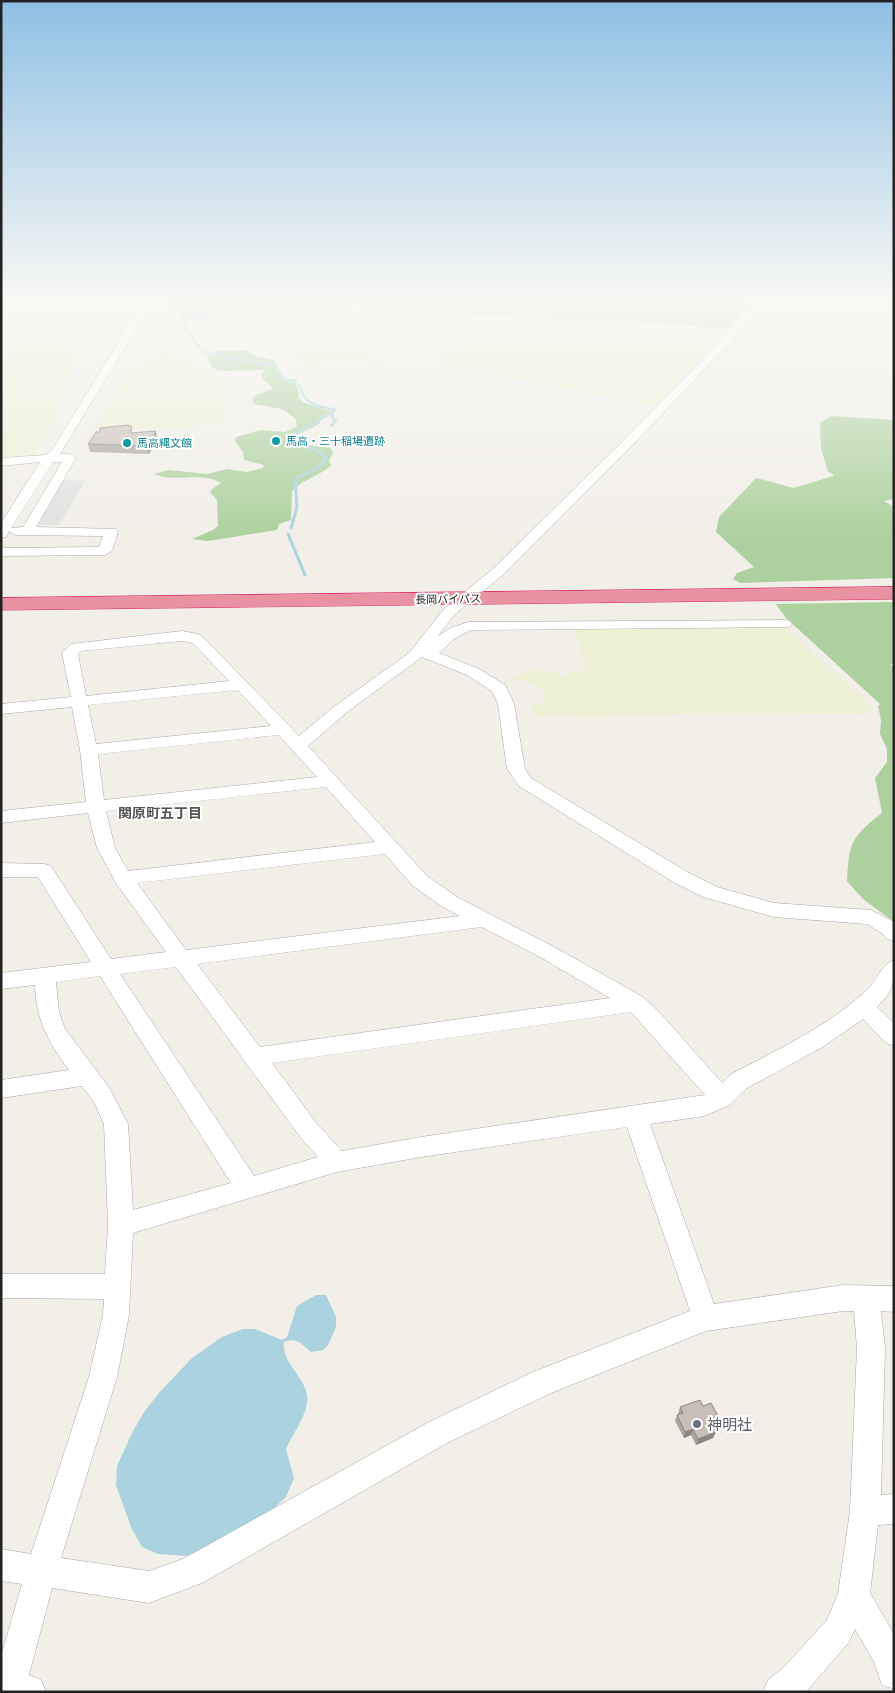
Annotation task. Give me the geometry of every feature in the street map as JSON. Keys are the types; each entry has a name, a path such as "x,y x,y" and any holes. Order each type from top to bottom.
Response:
{"highway":[{"name":"長岡バイパス","path":"1,604 894,585"},
{"name":"長岡バイパス","path":"1,594 894,593"}],"street":[{"path":"49,458 48,450 92,379"},
{"path":"2,532 49,458 59,449 101,379"},
{"path":"425,651 450,612 473,594 624,447 689,379"},
{"path":"1,462 70,458 27,531"},
{"path":"1,552 105,551 111,532 2,532"},
{"path":"298,746 341,709 388,676 452,632 469,626 785,624"},
{"path":"337,1162 309,1131 215,1005 123,878 106,848 96,806 88,750 70,657 73,650 84,646 173,636 188,636 198,640 266,710 281,730 298,746 420,881 450,902 549,953 635,1003 652,1019 722,1098"},
{"path":"425,651 485,678 499,688 506,704 516,769 525,782 682,878 710,892 774,910 871,917 890,929 894,934"},
{"path":"1,709 241,685"},
{"path":"88,750 281,730"},
{"path":"1,817 330,781"},
{"path":"123,878 390,847"},
{"path":"1,870 44,871 249,1189"},
{"path":"1,982 105,967 182,959 483,920"},
{"path":"121,1225 337,1162 635,1115 704,1106 722,1098 739,1081 813,1042 864,1006 877,994 894,968"},
{"path":"15,1690 41,1570 68,1492 103,1376 116,1316 119,1287 121,1225 116,1124 112,1111 89,1076 76,1062 49,1018 46,1004 45,975"},
{"path":"255,1057 635,1003"},
{"path":"864,1006 894,1037"},
{"path":"1,1089 89,1076"},
{"path":"635,1115 706,1318"},
{"path":"1,1286 119,1287"},
{"path":"1,1566 149,1586 174,1579 191,1572 448,1428 543,1382 706,1318 843,1298 880,1299 871,1348 864,1511 854,1596 838,1631 796,1679 780,1692"},
{"path":"864,1511 894,1509"},
{"path":"854,1596 887,1654 894,1673"}],"green space":[{"path":"1,379 68,379 53,411 60,412 32,458 1,460"},
{"path":"126,379 221,379 225,423 92,433 111,399"},
{"path":"263,379 298,379 295,384 298,388 299,399 305,403 330,411 322,417 319,424 297,435 300,442 330,448 333,452 329,461 331,465 292,491 291,520 279,524 277,530 208,541 192,539 218,526 217,500 210,492 221,483 205,478 170,478 154,474 169,470 207,474 227,469 247,472 263,468 264,465 244,460 243,452 235,441 236,437 261,430 285,432 297,426 295,418 282,409 254,404 252,399 256,395 272,389"},
{"path":"519,379 681,379 658,405"},
{"path":"831,416 894,420 894,499 884,501 894,507 894,578 741,583 733,579 737,573 754,567 716,532 719,517 756,478 794,488 833,476 833,474 828,472 821,448 820,423"},
{"path":"894,602 894,662 890,665 894,667 894,922 863,899 847,881 849,858 854,842 864,828 882,813 875,778 887,762 887,749 880,734 881,720 878,706 880,704 786,618 776,604"},
{"path":"784,626 873,708 864,714 709,713 593,717 535,716 530,708 532,705 544,701 542,690 525,682 505,677 540,670 565,676 568,671 586,672 575,629"}],"shaded area":[{"path":"63,480 85,481 59,525 36,525"}],"water":[{"path":"316,1295 326,1295 336,1317 336,1327 328,1345 323,1350 311,1352 295,1341 284,1342 287,1358 305,1387 307,1395 304,1415 286,1449 294,1478 286,1497 272,1510 202,1550 186,1556 158,1554 142,1547 131,1527 116,1485 117,1466 144,1412 192,1358 222,1337 243,1329 255,1329 282,1340 287,1337 297,1306"}],"building":[{"path":"131,426 131,433 156,431 147,446 88,444 96,432 100,432 100,428"},
{"name":"神明社","path":"700,1400 703,1406 711,1403 720,1420 711,1424 716,1432 698,1439 693,1429 685,1432 677,1415 683,1413 680,1407"}],"waterway":[{"path":"287,379 300,386 308,401 318,406 335,410 309,427 288,437 290,441 316,450 324,456"},
{"path":"331,426 336,421 331,416 333,414"},
{"path":"291,528 297,507 295,479 318,468 326,459 324,456"},
{"path":"288,534 305,575"}],"place":[{"name":"馬高・三十稲場遺跡","path":"276,441"},
{"name":"馬高縄文館","path":"127,443"},
{"name":"神明社","path":"697,1424"}],"district":[{"name":"関原町五丁目","path":"160,813"}]}
